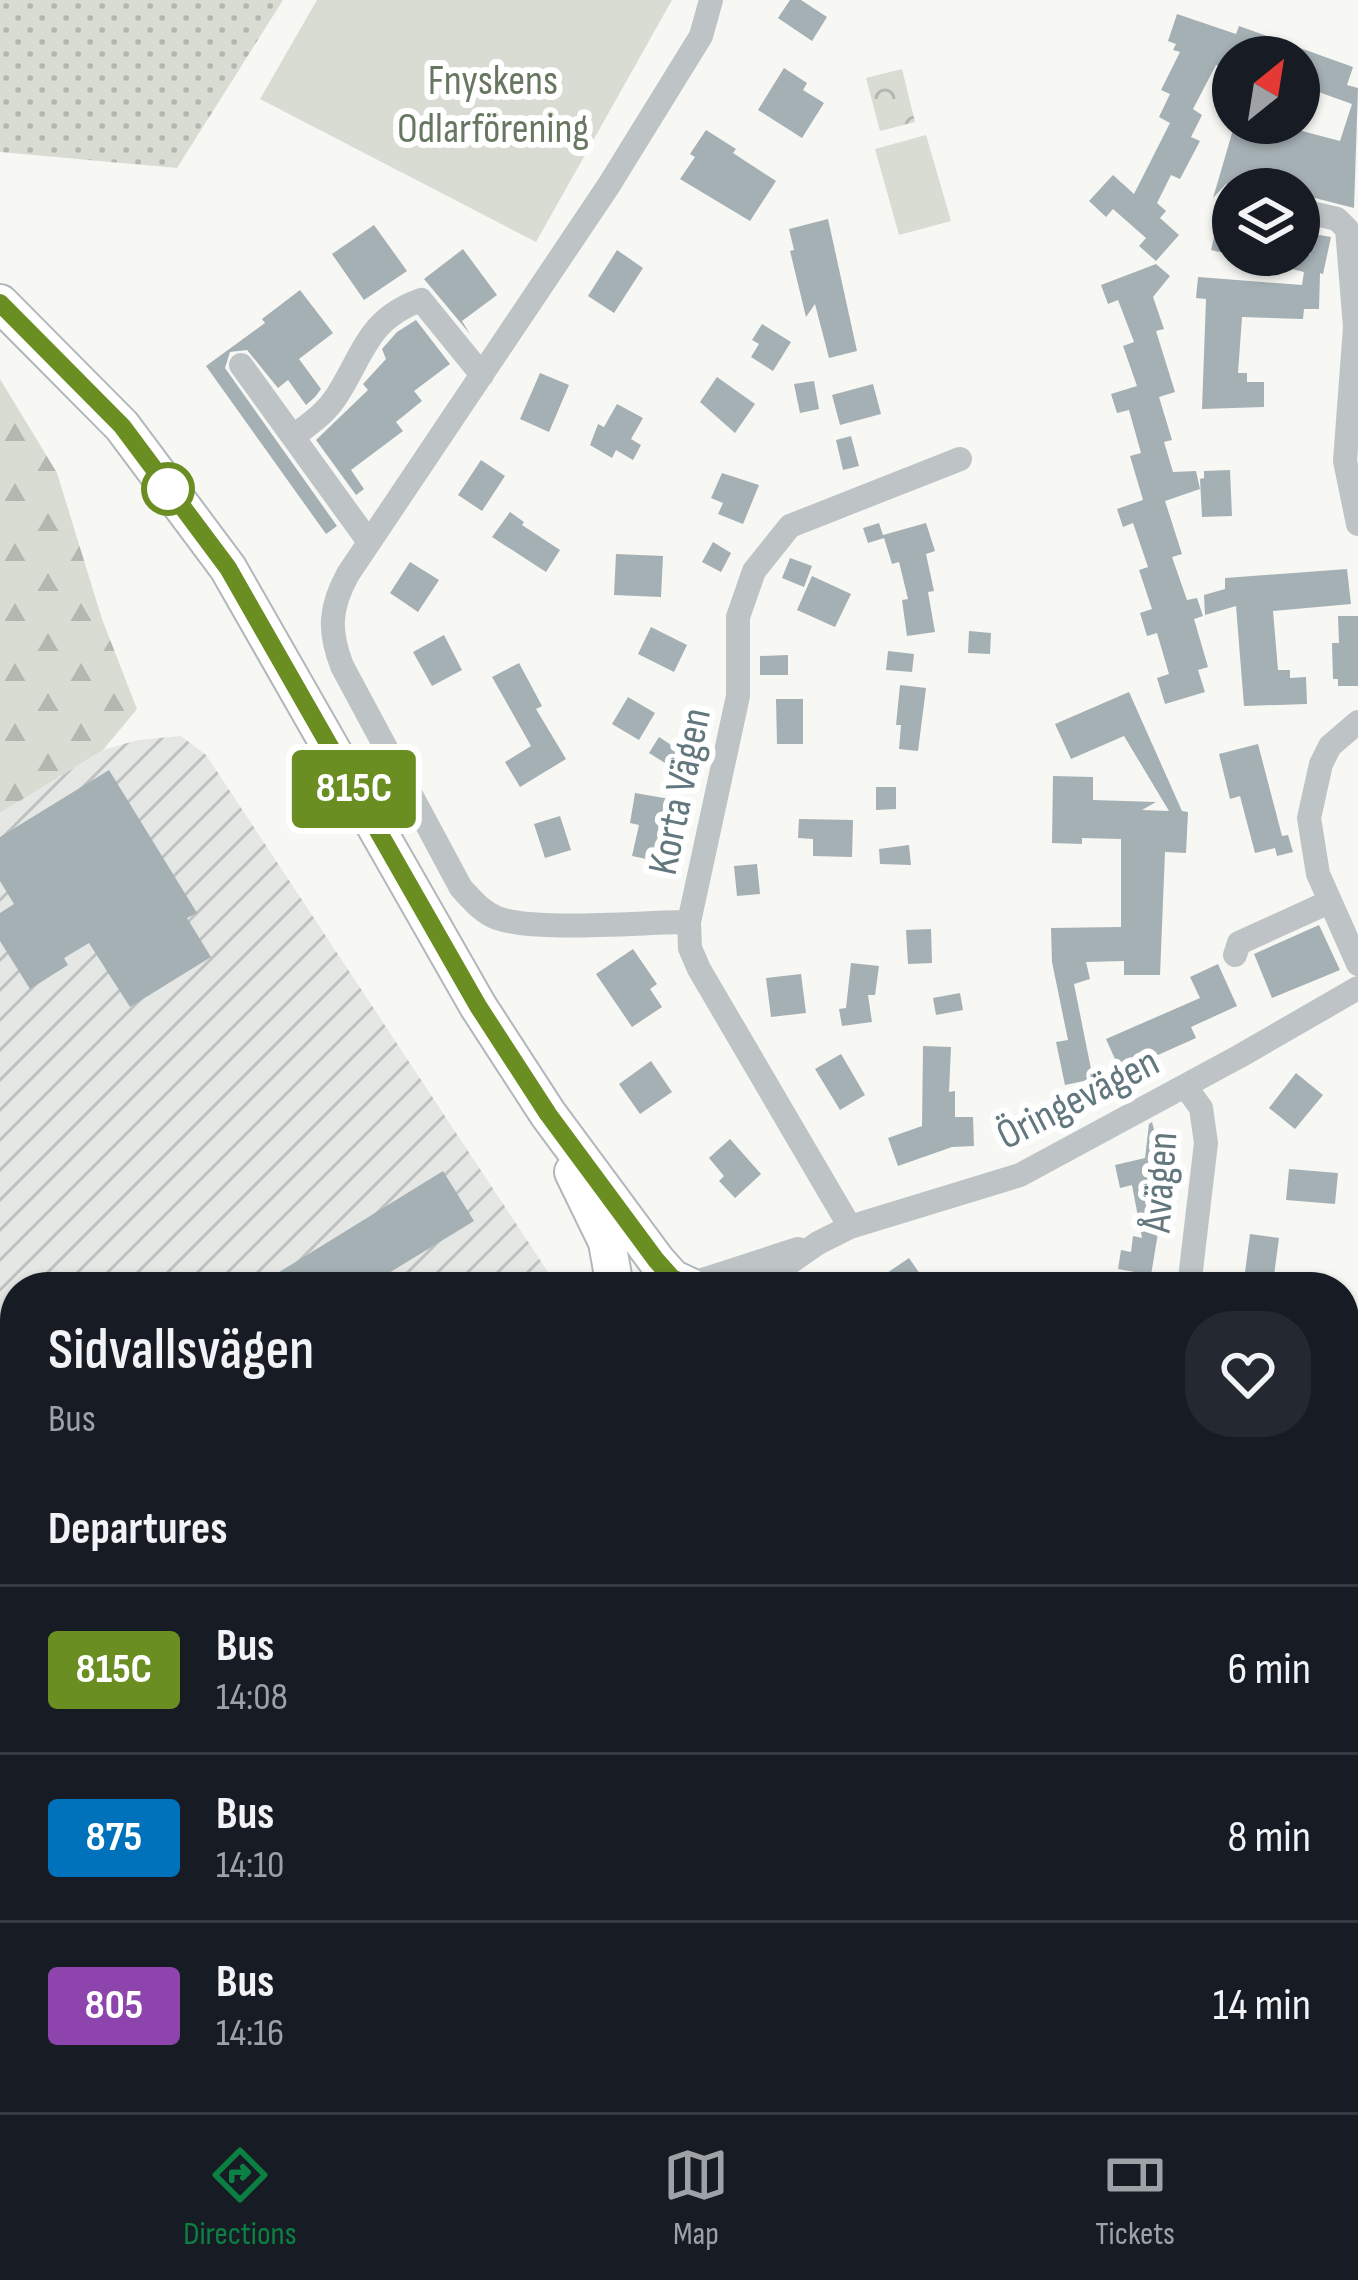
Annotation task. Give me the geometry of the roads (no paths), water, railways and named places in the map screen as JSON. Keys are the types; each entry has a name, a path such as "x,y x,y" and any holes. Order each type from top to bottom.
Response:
{"main road":[{"path":"0,303 122,426 228,568 478,1006 548,1114 663,1272"},
{"path":"548,1114 607,1242 612,1272"}],"street":[{"path":"689,922 538,924 502,920 483,911 461,888 331,638 334,600 609,185 701,36 711,0"},
{"path":"1320,215 1337,219 1347,229 1355,327 1345,461 1358,524"},
{"path":"294,436 336,397 371,332 400,308 422,300 482,375"},
{"path":"241,365 369,542"},
{"name":"Korta Vägen","path":"850,1227 699,968 690,948 689,922 739,696 738,617 754,571 790,526 959,459"},
{"path":"1358,722 1330,746 1321,764 1309,818 1314,860 1328,902 1358,964"},
{"path":"1235,955 1239,944 1328,902"},
{"name":"Öringevägen","path":"776,1272 850,1227 1020,1175 1358,988"},
{"name":"Åvägen","path":"1185,1086 1201,1108 1206,1143 1191,1272"},
{"name":"Öringevägen","path":"715,1272 818,1243"}],"park label":[{"name":"Fnyskens Odlarförening","path":"493,103"}]}
